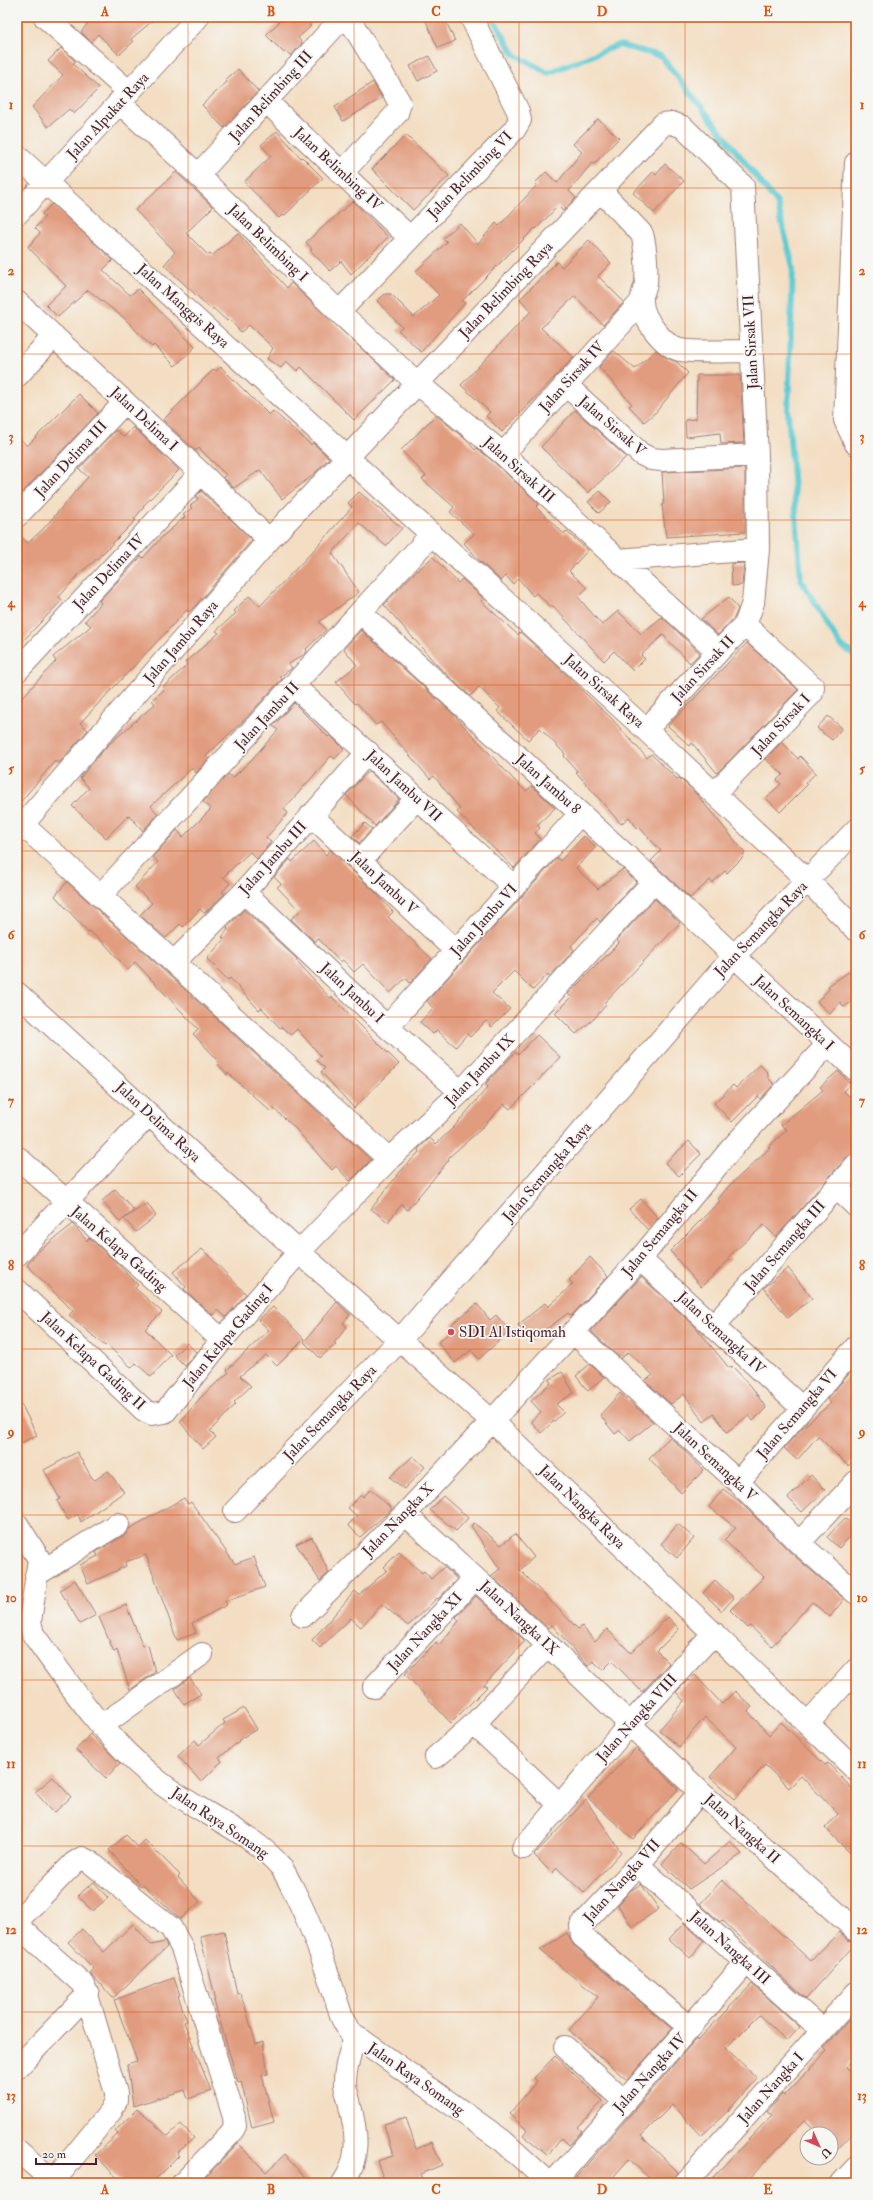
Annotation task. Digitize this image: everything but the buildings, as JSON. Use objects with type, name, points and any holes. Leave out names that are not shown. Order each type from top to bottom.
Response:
[{"type":"street","name":"Jalan Belimbing I","points":[[46,17],[198,175],[339,312],[417,383]]},
{"type":"street","name":"Jalan Belimbing III","points":[[198,175],[343,17]]},
{"type":"street","points":[[343,172],[397,113],[400,103],[348,17]]},
{"type":"street","name":"Jalan Belimbing VI","points":[[339,312],[514,130],[520,120],[518,111],[471,17]]},
{"type":"street","name":"Jalan Alpukat Raya","points":[[17,214],[194,18]]},
{"type":"street","name":"Jalan Belimbing IV","points":[[266,101],[343,172],[410,238]]},
{"type":"street","name":"Jalan Sirsak VII","points":[[663,124],[672,123],[682,127],[743,186],[750,351],[757,455],[758,549],[753,603]]},
{"type":"street","name":"Jalan Belimbing Raya","points":[[348,456],[663,124]]},
{"type":"street","name":"Jalan Manggis Raya","points":[[17,156],[348,456]]},
{"type":"street","points":[[856,163],[851,415],[856,444]]},
{"type":"street","points":[[601,191],[642,234],[644,241],[646,283],[642,301],[648,322],[665,341],[679,350],[750,351]]},
{"type":"street","name":"Jalan Sirsak IV","points":[[503,454],[642,301]]},
{"type":"street","name":"Jalan Delima I","points":[[17,302],[201,473],[269,540]]},
{"type":"street","points":[[17,376],[54,336]]},
{"type":"street","name":"Jalan Sirsak III","points":[[417,383],[503,454],[718,652]]},
{"type":"street","name":"Jalan Sirsak V","points":[[565,384],[641,454],[651,459],[662,460],[757,455]]},
{"type":"street","name":"Jalan Delima III","points":[[17,516],[125,402]]},
{"type":"street","name":"Jalan Sirsak Raya","points":[[348,456],[715,794],[808,881],[856,930]]},
{"type":"street","name":"Jalan Jambu Raya","points":[[20,828],[269,540],[348,456]]},
{"type":"street","name":"Jalan Delima IV","points":[[17,671],[201,473]]},
{"type":"street","name":"Jalan Jambu II","points":[[100,896],[432,534]]},
{"type":"street","points":[[618,560],[758,549]]},
{"type":"street","name":"Jalan Sirsak II","points":[[646,730],[745,625],[753,603]]},
{"type":"street","name":"Jalan Jambu 8","points":[[361,613],[654,881],[733,957]]},
{"type":"street","name":"Jalan Sirsak I","points":[[715,794],[812,694],[813,687],[745,625]]},
{"type":"street","name":"Jalan Jambu VII","points":[[294,686],[514,887]]},
{"type":"street","name":"Jalan Jambu III","points":[[174,962],[244,892],[368,752]]},
{"type":"street","points":[[360,861],[416,799]]},
{"type":"street","name":"Jalan Jambu VI","points":[[387,1027],[580,814]]},
{"type":"street","name":"Jalan Jambu V","points":[[311,815],[456,951]]},
{"type":"street","points":[[20,828],[100,896],[174,962],[389,1159]]},
{"type":"street","name":"Jalan Semangka Raya","points":[[235,1511],[400,1340],[733,957],[856,830]]},
{"type":"street","name":"Jalan Jambu IX","points":[[300,1252],[389,1159],[461,1092],[654,881]]},
{"type":"street","name":"Jalan Jambu I","points":[[244,892],[387,1027],[461,1092]]},
{"type":"street","name":"Jalan Semangka I","points":[[733,957],[856,1070]]},
{"type":"street","name":"Jalan Delima Raya","points":[[17,993],[300,1252]]},
{"type":"street","name":"Jalan Semangka II","points":[[492,1421],[640,1259],[732,1149],[828,1044]]},
{"type":"street","points":[[17,1255],[149,1114]]},
{"type":"street","name":"Jalan Kelapa Gading","points":[[17,1157],[222,1340]]},
{"type":"street","name":"Jalan Semangka III","points":[[714,1326],[856,1165]]},
{"type":"street","points":[[836,1188],[856,1206]]},
{"type":"street","name":"Jalan Nangka Raya","points":[[300,1252],[492,1421],[856,1770]]},
{"type":"street","name":"Jalan Kelapa Gading I","points":[[152,1414],[165,1412],[222,1340],[300,1252]]},
{"type":"street","name":"Jalan Semangka IV","points":[[640,1259],[802,1408]]},
{"type":"street","name":"Jalan Kelapa Gading II","points":[[17,1290],[144,1410],[152,1414]]},
{"type":"street","name":"Jalan Semangka V","points":[[573,1332],[738,1482],[799,1543],[856,1593]]},
{"type":"street","name":"Jalan Semangka VI","points":[[738,1482],[856,1347]]},
{"type":"street","name":"Jalan Nangka X","points":[[303,1616],[405,1514],[492,1421]]},
{"type":"street","points":[[799,1543],[856,1482]]},
{"type":"street","name":"Jalan Nangka IX","points":[[405,1514],[548,1645],[629,1725]]},
{"type":"street","name":"Jalan Raya Somang","points":[[17,1524],[39,1559],[30,1622],[33,1634],[101,1726],[116,1743],[157,1781],[196,1808],[245,1837],[271,1857],[282,1868],[312,1928],[342,2018],[349,2031],[503,2141],[549,2183]]},
{"type":"street","points":[[36,1575],[118,1524]]},
{"type":"street","name":"Jalan Nangka XI","points":[[374,1687],[476,1578]]},
{"type":"street","name":"Jalan Nangka VIII","points":[[523,1848],[629,1725],[714,1633]]},
{"type":"street","points":[[436,1757],[474,1724],[548,1645]]},
{"type":"street","points":[[101,1726],[202,1654]]},
{"type":"street","points":[[808,1723],[856,1670]]},
{"type":"street","points":[[474,1724],[560,1805]]},
{"type":"street","name":"Jalan Nangka II","points":[[629,1725],[700,1792],[856,1930]]},
{"type":"street","name":"Jalan Nangka VII","points":[[690,2028],[582,1936],[580,1931],[581,1926],[638,1865],[700,1792]]},
{"type":"street","points":[[17,1921],[74,1863],[82,1858],[90,1862],[171,1928],[177,1936],[189,1970],[235,2126],[231,2134],[183,2183]]},
{"type":"street","name":"Jalan Nangka III","points":[[638,1865],[822,2030]]},
{"type":"street","points":[[17,1924],[84,1985],[88,1994],[116,2093],[116,2101],[111,2111],[54,2182],[17,2150]]},
{"type":"street","name":"Jalan Nangka IV","points":[[553,2183],[746,1963]]},
{"type":"street","name":"Jalan Nangka I","points":[[685,2183],[856,1993]]},
{"type":"street","points":[[17,2068],[88,1994]]},
{"type":"street","points":[[342,2183],[350,2172],[355,2156],[356,2132],[345,2084],[348,2059],[355,2036]]},
{"type":"street","points":[[565,2047],[624,2101]]},
{"type":"street","points":[[842,2183],[856,2168]]},
{"type":"waterway","points":[[492,17],[514,54],[548,73],[619,45],[661,56],[777,203],[793,267],[788,413],[801,580],[840,645],[856,656]]},
{"type":"place","name":"SDI Al Istiqomah","points":[[451,1332]]}]
